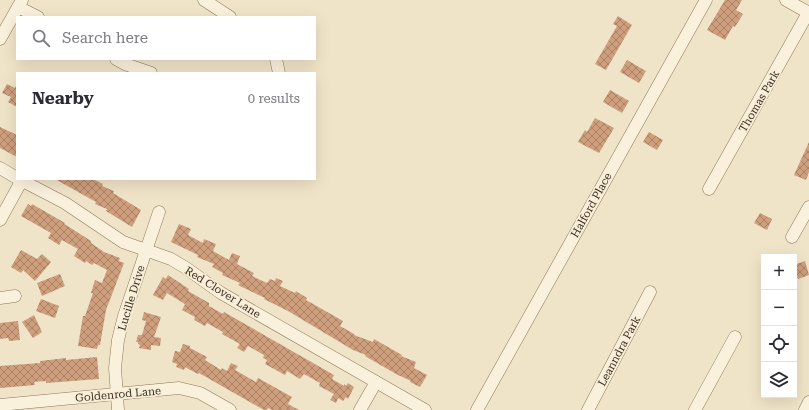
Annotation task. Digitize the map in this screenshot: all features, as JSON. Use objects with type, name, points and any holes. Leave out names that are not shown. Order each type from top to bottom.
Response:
[{"type":"street","points":[[204,0],[228,16]]},
{"type":"street","name":"Halford Place","points":[[477,410],[706,0]]},
{"type":"street","points":[[786,0],[809,13]]},
{"type":"street","points":[[1,32],[20,3],[37,16]]},
{"type":"street","name":"Thomas Park","points":[[709,188],[809,13]]},
{"type":"street","points":[[118,60],[148,72]]},
{"type":"street","points":[[276,60],[279,72]]},
{"type":"street","name":"Red Clover Lane","points":[[0,168],[16,177]]},
{"type":"street","points":[[0,220],[19,180]]},
{"type":"street","name":"Red Clover Lane","points":[[21,180],[65,203],[123,242],[171,259],[221,292],[426,410]]},
{"type":"street","points":[[792,237],[809,207]]},
{"type":"street","name":"Lucille Drive","points":[[118,410],[115,368],[118,340],[124,316],[159,212]]},
{"type":"street","name":"Leanndra Park","points":[[588,410],[650,292]]},
{"type":"street","points":[[0,298],[16,296]]},
{"type":"street","points":[[695,410],[735,337]]},
{"type":"street","points":[[360,410],[376,382]]},
{"type":"street","name":"Goldenrod Lane","points":[[0,405],[179,388],[200,393],[230,410]]},
{"type":"street","points":[[805,410],[809,402]]},
{"type":"building","points":[[725,0],[742,0],[736,10],[743,14],[735,27],[733,26],[725,40],[707,30]]},
{"type":"building","points":[[618,16],[632,25],[606,70],[595,64],[617,26],[613,24]]},
{"type":"building","points":[[627,60],[646,71],[639,83],[620,72]]},
{"type":"building","points":[[7,84],[15,88],[16,86],[16,106],[8,102],[11,97],[2,93]]},
{"type":"building","points":[[610,90],[629,101],[622,113],[603,102]]},
{"type":"building","points":[[595,118],[614,128],[599,153],[578,142],[585,130],[587,132]]},
{"type":"building","points":[[0,127],[16,135],[16,156],[0,148]]},
{"type":"building","points":[[649,132],[663,140],[657,150],[643,142]]},
{"type":"building","points":[[809,142],[809,172],[806,180],[794,175]]},
{"type":"building","points":[[57,180],[95,180],[103,184],[102,186],[114,191],[113,193],[141,210],[132,227],[106,211],[107,209],[95,204],[96,202]]},
{"type":"building","points":[[28,204],[31,206],[32,204],[65,223],[64,224],[91,241],[91,243],[104,252],[120,258],[119,261],[124,263],[106,310],[100,345],[98,345],[97,349],[78,346],[83,316],[85,316],[93,293],[91,293],[95,280],[102,283],[107,270],[94,263],[92,265],[86,261],[85,263],[74,256],[78,249],[62,240],[59,245],[48,238],[51,233],[21,216]]},
{"type":"building","points":[[760,213],[772,219],[767,230],[754,223]]},
{"type":"building","points":[[179,224],[191,229],[188,235],[203,243],[204,239],[216,244],[213,251],[229,260],[232,253],[240,256],[237,264],[254,273],[252,276],[267,283],[270,279],[275,281],[276,278],[283,281],[280,286],[295,293],[296,291],[307,298],[306,300],[343,321],[340,326],[354,335],[373,342],[374,339],[402,355],[401,356],[416,362],[414,368],[427,375],[420,387],[365,356],[366,355],[353,350],[288,311],[264,299],[265,298],[238,285],[240,283],[222,275],[223,273],[212,267],[214,264],[197,257],[198,255],[171,242]]},
{"type":"building","points":[[21,250],[37,259],[42,254],[51,262],[35,281],[23,270],[21,273],[11,267]]},
{"type":"building","points":[[805,261],[809,275],[798,279],[797,264]]},
{"type":"building","points":[[60,274],[65,286],[42,296],[37,283]]},
{"type":"building","points":[[168,275],[189,289],[188,291],[209,303],[209,306],[223,314],[224,312],[334,375],[332,379],[344,386],[344,384],[346,386],[348,383],[354,387],[348,399],[346,397],[343,401],[338,398],[336,403],[330,400],[334,394],[319,386],[320,383],[304,374],[300,379],[287,371],[285,375],[265,364],[267,360],[263,358],[264,355],[248,346],[244,352],[237,348],[240,344],[222,334],[223,332],[207,323],[205,326],[194,320],[195,317],[182,310],[185,304],[167,293],[163,300],[153,295],[163,277],[166,279]]},
{"type":"building","points":[[41,299],[59,306],[55,318],[36,311]]},
{"type":"building","points":[[144,312],[161,317],[154,337],[161,338],[160,346],[151,345],[151,350],[139,348],[140,345],[136,342],[138,335],[142,335],[146,321],[142,320]]},
{"type":"building","points":[[34,315],[42,332],[33,338],[22,322]]},
{"type":"building","points":[[18,321],[20,340],[9,341],[8,338],[0,339],[0,323]]},
{"type":"building","points":[[183,344],[190,346],[190,348],[207,357],[205,360],[221,370],[222,368],[227,371],[231,363],[238,366],[235,370],[256,382],[258,378],[292,397],[288,404],[299,410],[272,410],[268,408],[267,410],[264,410],[199,373],[198,374],[185,367],[184,370],[176,367],[177,364],[172,362],[175,351],[180,352]]},
{"type":"building","points":[[97,357],[99,379],[46,383],[46,381],[34,382],[35,385],[0,388],[0,366],[40,363],[40,361],[66,358],[66,360]]}]
